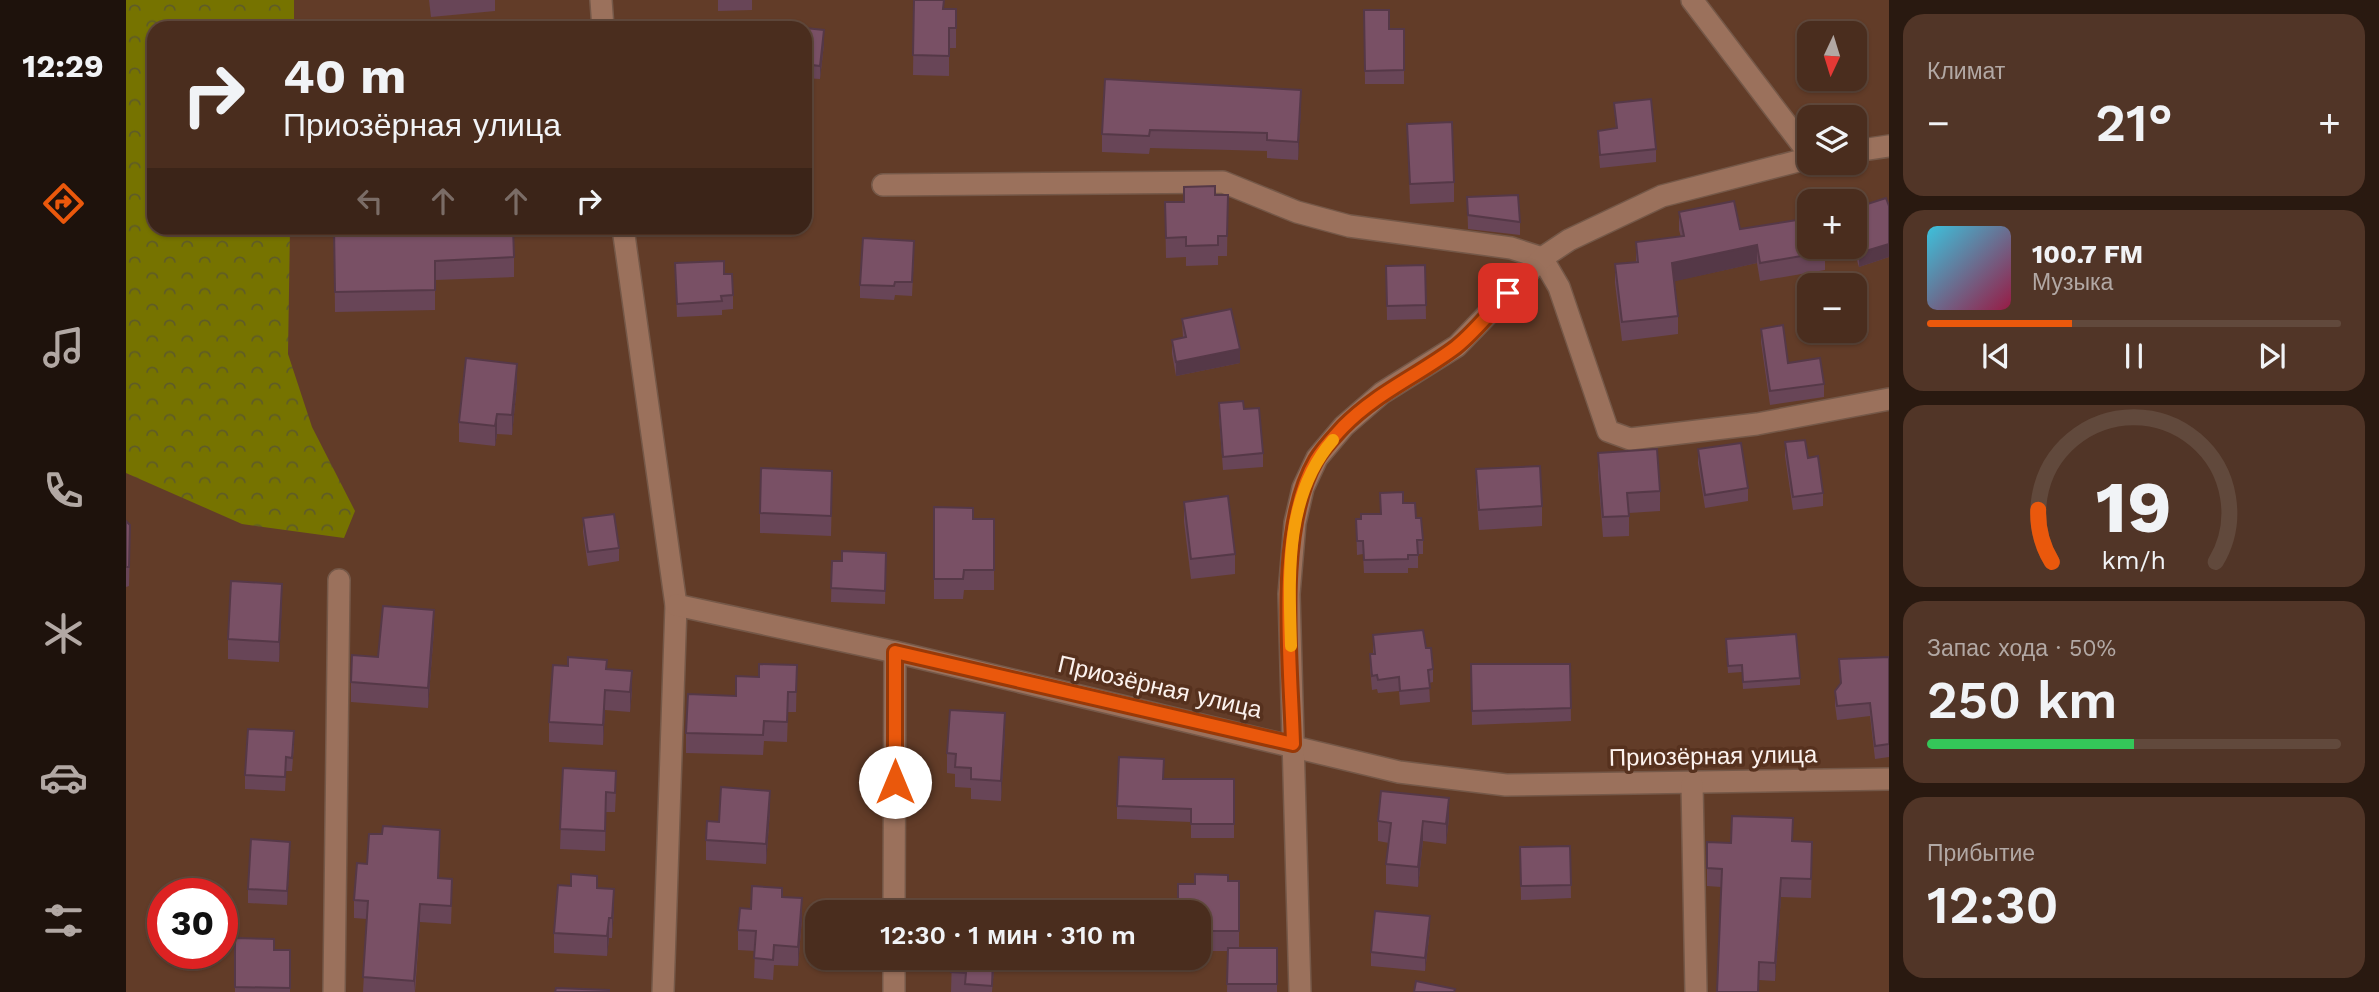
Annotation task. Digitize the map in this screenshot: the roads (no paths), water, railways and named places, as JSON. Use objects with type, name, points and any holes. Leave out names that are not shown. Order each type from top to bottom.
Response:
[{"type":"street","points":[[601,0],[602,21]]},
{"type":"street","points":[[1692,0],[1797,140]]},
{"type":"street","points":[[1867,150],[1889,146]]},
{"type":"street","points":[[1300,992],[1289,594],[1295,523],[1303,488],[1317,458],[1344,426],[1382,394],[1457,346],[1542,258],[1569,240],[1662,196],[1797,160]]},
{"type":"street","points":[[883,185],[1223,182],[1297,212],[1349,226],[1511,248],[1542,258],[1559,287],[1608,431],[1630,439],[1757,424],[1889,399]]},
{"type":"street","points":[[624,235],[676,605],[663,992]]},
{"type":"street","points":[[334,992],[339,580]]},
{"type":"street","name":"Приозёрная улица","points":[[676,605],[895,652],[1293,744],[1399,772],[1506,785],[1889,779]]},
{"type":"street","points":[[894,900],[895,652]]},
{"type":"street","points":[[1692,784],[1696,992]]},
{"type":"street","points":[[894,970],[894,992]]}]
